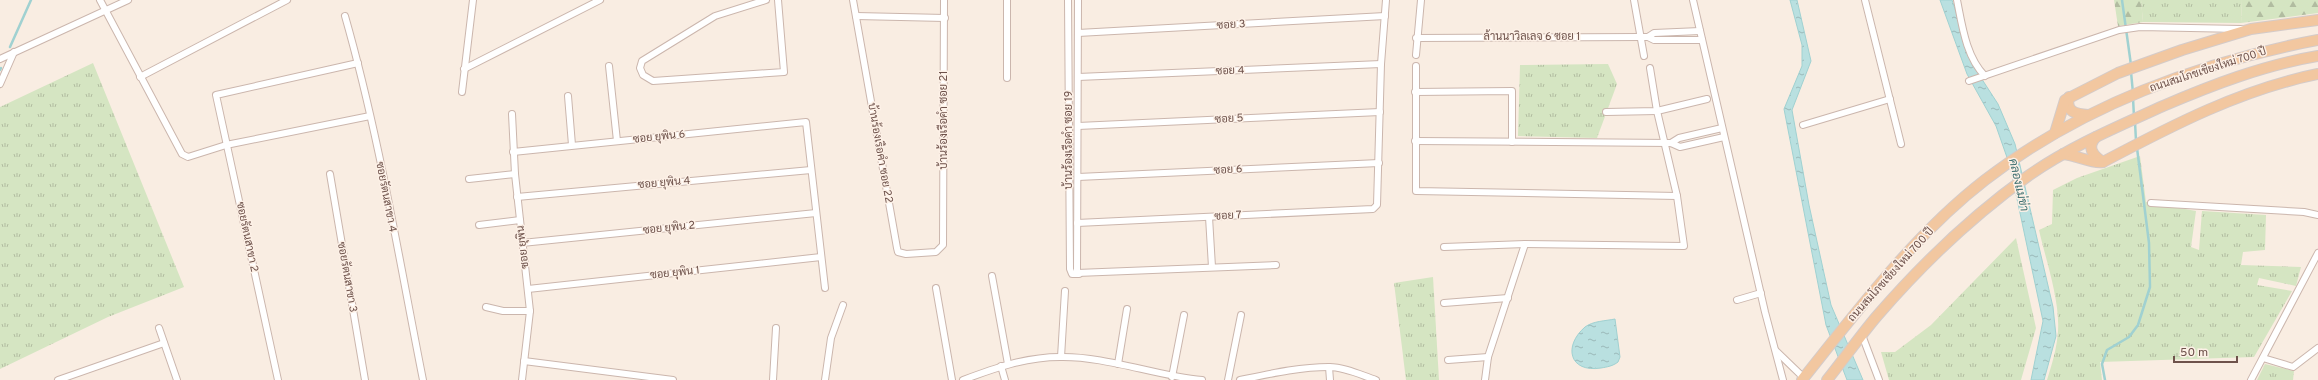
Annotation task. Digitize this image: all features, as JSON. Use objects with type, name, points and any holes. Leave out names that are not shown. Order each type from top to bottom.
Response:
[{"type":"main road","points":[[2054,133],[2061,117],[2063,104],[2069,97],[2118,73],[2135,66],[2251,29],[2318,20]]},
{"type":"main road","name":"ถนนสมโภชเชียงใหม่ 700 ปี","points":[[1803,379],[1923,237],[1985,180],[2024,152],[2054,133],[2088,115],[2141,92],[2192,73],[2254,54],[2318,40]]},
{"type":"main road","name":"ถนนสมโภชเชียงใหม่ 700 ปี","points":[[1830,376],[1862,335],[1924,266],[1993,202],[2029,175],[2063,154],[2097,136],[2217,84],[2260,70],[2318,56]]},
{"type":"main road","points":[[2063,154],[2078,156],[2095,163],[2103,162],[2234,99],[2282,82],[2318,74]]},
{"type":"main road","points":[[2069,97],[2068,104],[2070,110],[2075,113],[2088,115]]},
{"type":"main road","points":[[2097,136],[2092,141],[2091,150],[2093,155],[2103,162]]},
{"type":"street","points":[[100,0],[182,154],[188,157],[226,144],[370,116]]},
{"type":"street","points":[[0,59],[128,0]]},
{"type":"street","points":[[140,77],[287,0]]},
{"type":"street","points":[[462,92],[473,0]]},
{"type":"street","points":[[464,69],[600,0]]},
{"type":"street","points":[[766,0],[715,16],[699,24],[642,61],[641,72],[645,78],[653,81],[784,72],[778,0]]},
{"type":"street","name":"บ้านร้องเรือคำ ซอย 22","points":[[854,0],[897,248],[902,254],[936,252],[943,245],[944,239]]},
{"type":"street","name":"บ้านร้องเรือคำ ซอย 21","points":[[944,0],[944,239]]},
{"type":"street","points":[[1006,0],[1007,78]]},
{"type":"street","name":"บ้านร้องเรือคำ ซอย 19","points":[[1068,0],[1070,269],[1072,274],[1078,274]]},
{"type":"street","points":[[1078,0],[1078,274],[1276,265]]},
{"type":"street","points":[[1379,163],[1381,64],[1386,0]]},
{"type":"street","points":[[1416,55],[1416,38],[1421,0]]},
{"type":"street","points":[[1634,0],[1645,37],[1644,56]]},
{"type":"street","points":[[1694,0],[1724,137],[1783,380]]},
{"type":"street","points":[[1866,0],[1901,144]]},
{"type":"street","points":[[1957,0],[1967,43],[1977,66],[1985,76]]},
{"type":"street","name":"ซอยรัตนสาขา 4","points":[[345,16],[358,63],[370,116],[423,380]]},
{"type":"street","points":[[856,16],[944,18]]},
{"type":"street","name":"ซอย 3","points":[[1078,33],[1385,16]]},
{"type":"street","points":[[1969,81],[2119,30],[2140,27],[2251,29]]},
{"type":"street","points":[[1645,37],[1654,33],[1700,31]]},
{"type":"street","points":[[1645,37],[1654,40],[1702,40]]},
{"type":"street","name":"ล้านนาวิลเลจ 6 ซอย 1","points":[[1416,38],[1645,37]]},
{"type":"street","points":[[0,84],[14,52]]},
{"type":"street","name":"ซอยรัตนสาขา 2","points":[[278,380],[216,95],[358,63]]},
{"type":"street","name":"ซอย 4","points":[[1078,77],[1381,64]]},
{"type":"street","points":[[609,66],[617,141]]},
{"type":"street","points":[[1416,66],[1416,191],[1677,196]]},
{"type":"street","points":[[1444,247],[1526,244],[1681,247],[1684,244],[1669,144],[1657,111],[1650,68]]},
{"type":"street","points":[[1415,92],[1512,91],[1512,142]]},
{"type":"street","points":[[568,96],[572,145]]},
{"type":"street","points":[[1606,112],[1657,111],[1707,99]]},
{"type":"street","points":[[1803,125],[1890,100]]},
{"type":"street","name":"ซอย 5","points":[[1078,126],[1380,112]]},
{"type":"street","name":"ซอย ยุพิน","points":[[512,114],[513,152],[517,197],[530,311],[522,380]]},
{"type":"street","name":"ซอย ยุพิน 6","points":[[513,152],[806,122],[811,170]]},
{"type":"street","points":[[1669,144],[1679,138],[1722,128]]},
{"type":"street","points":[[1415,141],[1669,144],[1680,147],[1724,137]]},
{"type":"street","name":"ซอย 6","points":[[1078,177],[1379,163]]},
{"type":"street","name":"ซอย 7","points":[[1077,223],[1368,210],[1377,205],[1379,163]]},
{"type":"street","points":[[811,170],[825,288]]},
{"type":"street","name":"ซอย ยุพิน 4","points":[[517,197],[811,170]]},
{"type":"street","name":"ซอยรัตนสาขา 3","points":[[330,174],[365,380]]},
{"type":"street","points":[[469,179],[515,174]]},
{"type":"street","points":[[2151,203],[2292,211],[2318,215]]},
{"type":"street","name":"ซอย ยุพิน 2","points":[[522,243],[816,213]]},
{"type":"street","points":[[1209,217],[1212,267]]},
{"type":"street","points":[[479,225],[520,220]]},
{"type":"street","points":[[1485,380],[1488,357],[1526,244]]},
{"type":"street","points":[[2251,380],[2318,253]]},
{"type":"street","name":"ซอย ยุพิน 1","points":[[528,289],[821,257]]},
{"type":"street","points":[[992,276],[1008,364]]},
{"type":"street","points":[[936,288],[952,380]]},
{"type":"street","points":[[1061,357],[1064,291]]},
{"type":"street","points":[[1737,300],[1761,293]]},
{"type":"street","points":[[1444,303],[1508,298]]},
{"type":"street","points":[[825,380],[831,338],[843,305]]},
{"type":"street","points":[[486,307],[503,311],[530,311]]},
{"type":"street","points":[[1118,364],[1127,309]]},
{"type":"street","points":[[1172,377],[1184,314]]},
{"type":"street","points":[[1228,380],[1241,315]]},
{"type":"street","points":[[159,328],[177,380]]},
{"type":"street","points":[[773,380],[776,328]]},
{"type":"street","points":[[1862,335],[1879,380]]},
{"type":"street","points":[[58,380],[164,343]]},
{"type":"street","points":[[2263,358],[2293,367],[2318,348]]},
{"type":"street","points":[[1775,350],[1803,379]]},
{"type":"street","points":[[963,380],[1008,364],[1061,357],[1118,364],[1172,377],[1202,380]]},
{"type":"street","points":[[1448,360],[1488,357]]},
{"type":"street","points":[[524,361],[673,380]]},
{"type":"street","points":[[1001,366],[1005,380]]},
{"type":"street","points":[[1329,367],[1330,380]]},
{"type":"street","points":[[1240,380],[1276,373],[1329,367],[1345,369],[1376,380]]},
{"type":"street","points":[[1276,373],[1277,380]]},
{"type":"green space","points":[[2114,0],[2141,0],[2143,22],[2118,26]]},
{"type":"green space","points":[[2141,0],[2242,0],[2241,23],[2143,22]]},
{"type":"green space","points":[[2242,0],[2318,0],[2318,13],[2241,23]]},
{"type":"green space","points":[[93,63],[184,287],[108,317],[0,369],[0,107]]},
{"type":"green space","points":[[1608,64],[1617,84],[1597,138],[1518,136],[1520,65]]},
{"type":"green space","points":[[2140,156],[2146,202],[2196,211],[2191,247],[2199,250],[2202,211],[2266,215],[2265,250],[2243,252],[2241,265],[2301,267],[2296,286],[2259,278],[2257,285],[2292,291],[2254,357],[2100,362],[2102,380],[2047,380],[2057,344],[2058,319],[2055,294],[2039,230],[2052,224],[2053,190],[2077,178]]},
{"type":"green space","points":[[2016,238],[2036,328],[2021,380],[1889,380],[1881,352],[1895,352],[1931,325]]},
{"type":"green space","points":[[1433,277],[1439,380],[1406,380],[1394,283]]},
{"type":"green space","points":[[2265,364],[2294,371],[2293,380],[2257,380]]},
{"type":"water","points":[[1790,0],[1797,0],[1811,61],[1792,110],[1809,205],[1831,305],[1863,380],[1847,380],[1826,325],[1784,109],[1802,66],[1802,45]]},
{"type":"water","name":"คลองแม่ข่า","points":[[1940,0],[1952,0],[1974,67],[1998,104],[2015,144],[2053,307],[2056,336],[2044,380],[2031,380],[2043,321],[2010,166],[1996,126],[1967,74]]},
{"type":"water","points":[[1615,319],[1620,357],[1618,362],[1608,367],[1590,368],[1582,366],[1576,362],[1572,350],[1578,334],[1585,327],[1592,324]]},
{"type":"waterway","points":[[10,47],[31,0]]},
{"type":"waterway","points":[[2122,0],[2131,65]]},
{"type":"waterway","points":[[2131,72],[2133,93]]},
{"type":"waterway","points":[[2133,98],[2134,117]]},
{"type":"waterway","points":[[2135,122],[2136,141]]},
{"type":"waterway","points":[[2105,380],[2102,364],[2107,350],[2129,337],[2138,325],[2150,287],[2149,243],[2137,148]]}]
